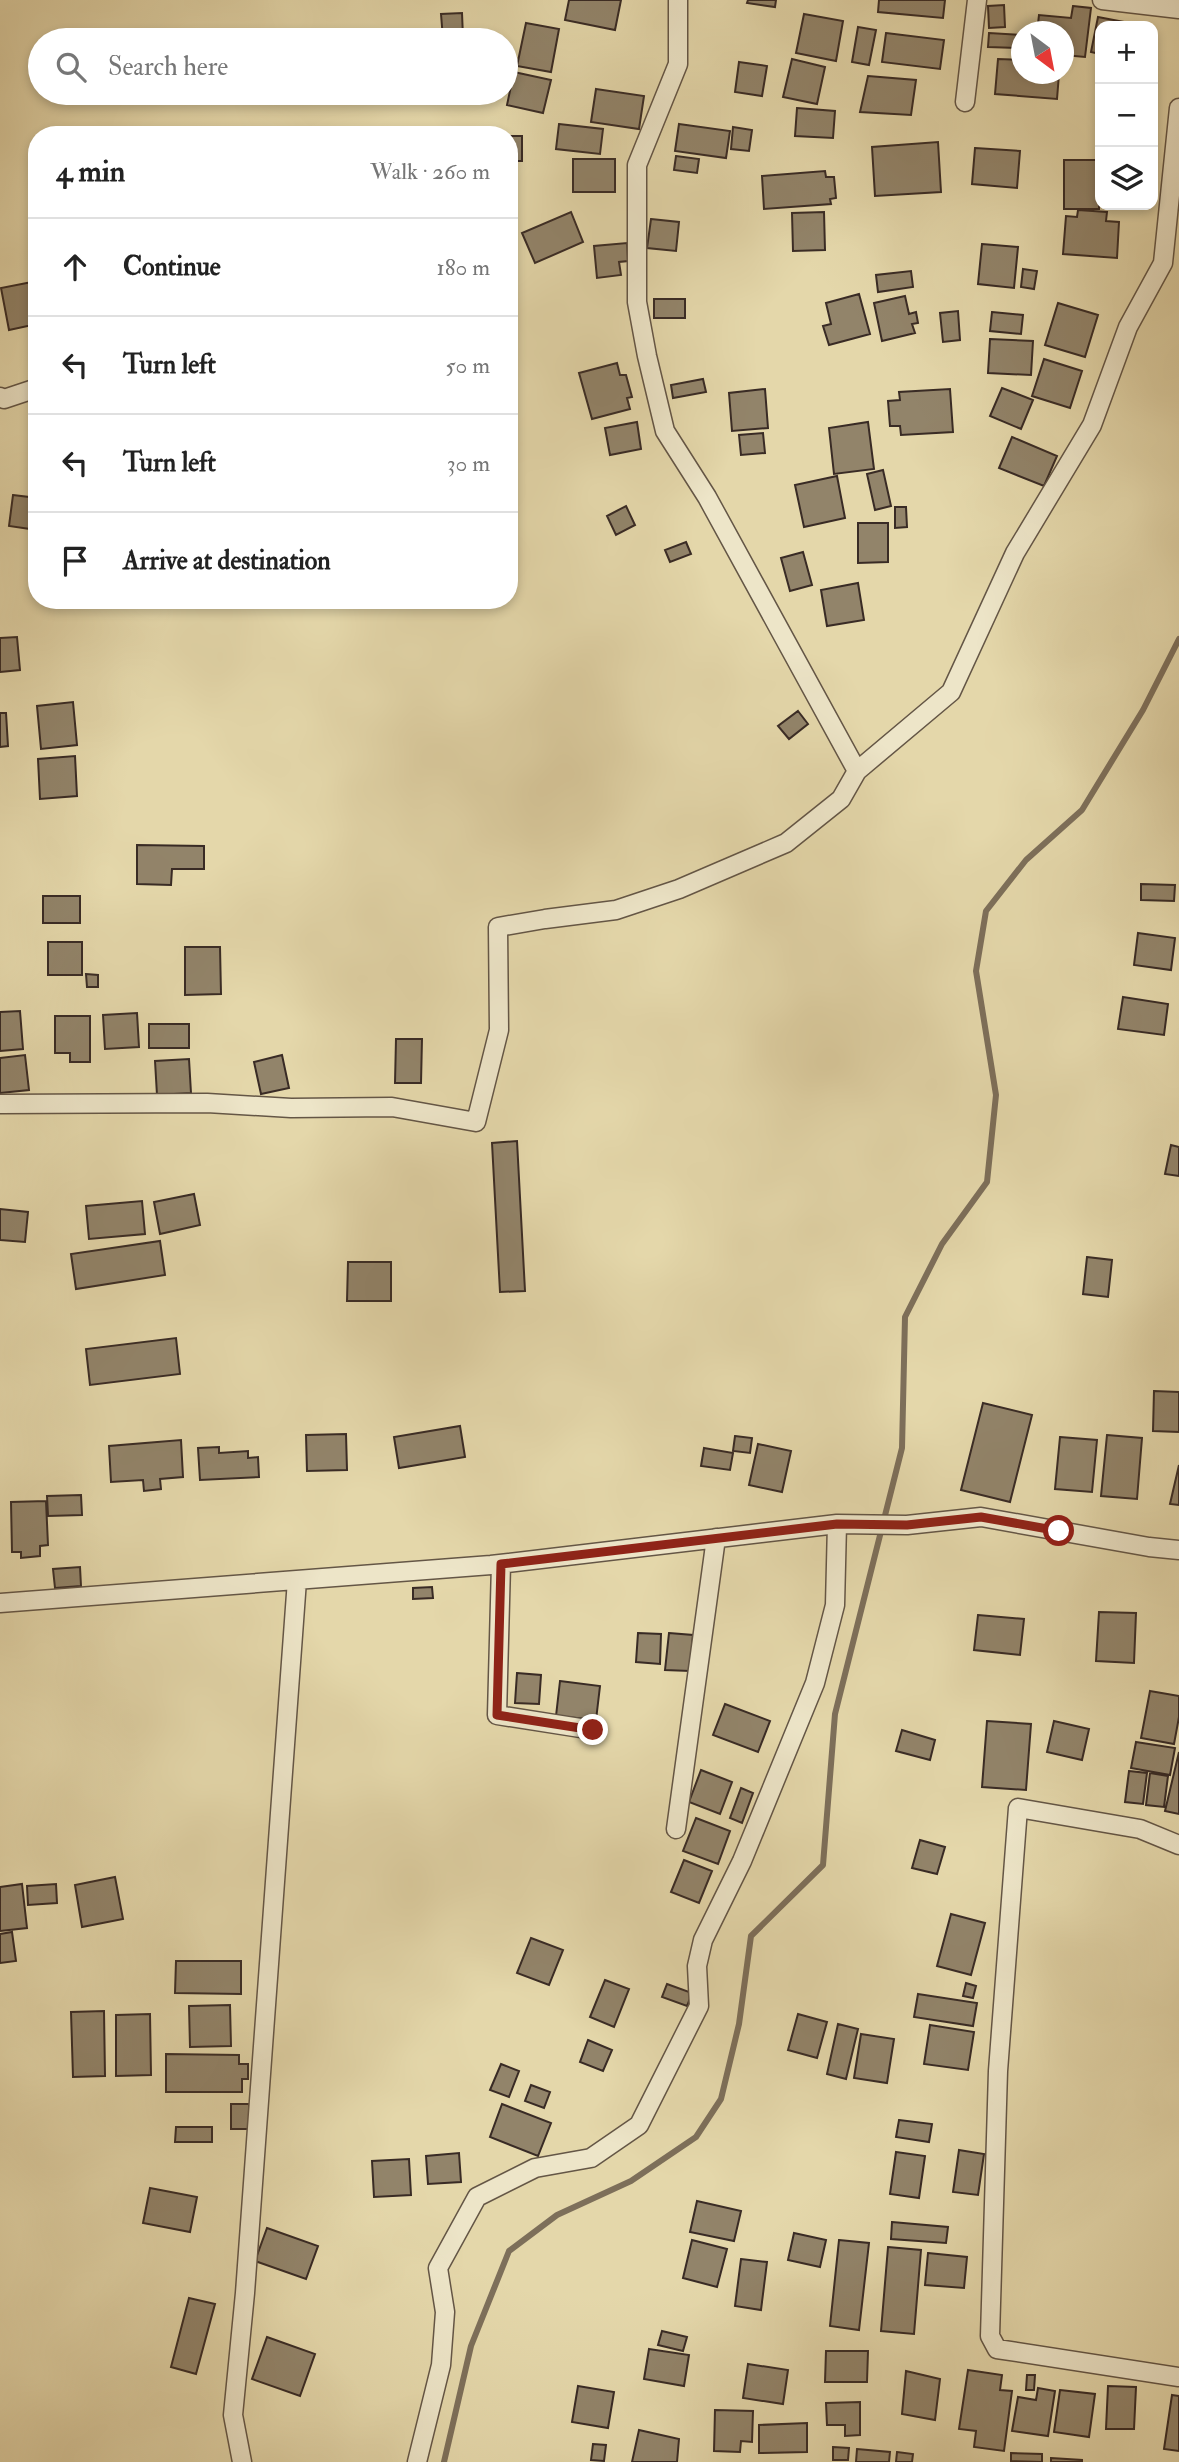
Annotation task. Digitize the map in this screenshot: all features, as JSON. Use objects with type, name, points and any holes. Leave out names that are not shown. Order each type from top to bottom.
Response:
[{"type":"street","points":[[678,0],[678,64],[637,165],[637,302],[647,356],[665,431],[714,509],[857,771]]},
{"type":"street","points":[[965,102],[976,0]]},
{"type":"street","points":[[1102,0],[1179,9]]},
{"type":"street","points":[[0,1104],[207,1103],[291,1108],[391,1107],[475,1122],[499,1030],[498,927],[616,911],[679,890],[786,843],[841,800],[857,771],[951,691],[1015,553],[1091,425],[1128,327],[1163,263],[1179,108]]},
{"type":"street","points":[[0,397],[4,399],[28,391]]},
{"type":"street","points":[[0,1603],[501,1564],[837,1524],[907,1525],[981,1517],[1179,1550]]},
{"type":"street","points":[[417,2462],[441,2365],[445,2312],[438,2268],[477,2197],[535,2168],[591,2158],[639,2125],[699,2006],[697,1966],[703,1940],[742,1861],[815,1683],[835,1605],[837,1524]]},
{"type":"street","points":[[677,1829],[716,1538]]},
{"type":"street","points":[[501,1564],[497,1715],[593,1730]]},
{"type":"street","points":[[242,2462],[233,2415],[245,2293],[298,1580]]},
{"type":"street","points":[[1179,1845],[1140,1829],[1018,1808],[999,2071],[990,2336],[997,2349],[1179,2378]]},
{"type":"building","points":[[569,0],[621,0],[615,30],[565,20]]},
{"type":"building","points":[[748,0],[776,0],[775,7],[747,3]]},
{"type":"building","points":[[879,0],[945,0],[943,18],[878,12]]},
{"type":"building","points":[[1004,5],[1005,27],[989,28],[988,6]]},
{"type":"building","points":[[1073,6],[1091,8],[1085,57],[1074,56],[1074,21],[1038,21],[1039,15],[1071,18]]},
{"type":"building","points":[[462,13],[463,28],[442,28],[441,14]]},
{"type":"building","points":[[804,14],[843,21],[836,61],[796,53]]},
{"type":"building","points":[[1098,17],[1119,21],[1097,21]]},
{"type":"building","points":[[526,23],[559,29],[551,72],[518,66]]},
{"type":"building","points":[[858,27],[876,30],[869,65],[852,62]]},
{"type":"building","points":[[1095,32],[1095,53],[1091,52]]},
{"type":"building","points":[[886,33],[944,40],[940,69],[882,62]]},
{"type":"building","points":[[989,33],[1011,34],[1011,48],[988,47]]},
{"type":"building","points":[[792,59],[825,67],[817,104],[783,97]]},
{"type":"building","points":[[998,59],[1011,60],[1011,84],[1058,84],[1057,99],[995,94]]},
{"type":"building","points":[[739,62],[767,66],[762,96],[735,92]]},
{"type":"building","points":[[518,73],[551,80],[543,113],[507,105],[518,105]]},
{"type":"building","points":[[868,76],[916,80],[911,115],[860,112]]},
{"type":"building","points":[[596,89],[644,96],[639,129],[591,122]]},
{"type":"building","points":[[797,108],[835,111],[833,138],[795,136]]},
{"type":"building","points":[[559,124],[603,129],[600,154],[556,149]]},
{"type":"building","points":[[679,124],[730,131],[726,158],[675,151]]},
{"type":"building","points":[[733,127],[752,130],[749,151],[731,149]]},
{"type":"building","points":[[518,136],[522,136],[522,161],[518,161]]},
{"type":"building","points":[[938,142],[941,192],[875,196],[872,147]]},
{"type":"building","points":[[975,148],[1020,151],[1017,188],[972,184]]},
{"type":"building","points":[[676,156],[699,159],[697,173],[674,170]]},
{"type":"building","points":[[573,159],[615,159],[615,192],[573,192]]},
{"type":"building","points":[[1064,160],[1095,160],[1095,209],[1064,209]]},
{"type":"building","points":[[825,171],[826,177],[834,177],[836,198],[830,199],[831,204],[764,209],[762,176]]},
{"type":"building","points":[[1078,210],[1107,212],[1106,221],[1119,222],[1117,258],[1063,254],[1066,216],[1077,217]]},
{"type":"building","points":[[571,212],[583,242],[535,263],[522,233]]},
{"type":"building","points":[[824,212],[825,250],[793,251],[792,213]]},
{"type":"building","points":[[651,219],[679,222],[676,251],[647,248]]},
{"type":"building","points":[[627,243],[628,261],[619,262],[621,275],[597,278],[594,246]]},
{"type":"building","points":[[982,244],[1018,247],[1014,288],[978,284]]},
{"type":"building","points":[[1023,269],[1037,271],[1034,289],[1021,287]]},
{"type":"building","points":[[911,271],[913,287],[878,292],[876,275]]},
{"type":"building","points":[[28,283],[28,326],[9,330],[1,288]]},
{"type":"building","points":[[859,294],[870,334],[829,345],[823,326],[831,324],[826,303]]},
{"type":"building","points":[[905,296],[909,314],[916,312],[918,323],[912,324],[915,333],[882,341],[874,303]]},
{"type":"building","points":[[654,299],[685,299],[685,318],[654,318]]},
{"type":"building","points":[[1058,303],[1098,315],[1085,357],[1045,345]]},
{"type":"building","points":[[958,311],[960,340],[943,342],[940,313]]},
{"type":"building","points":[[992,312],[1023,315],[1021,334],[990,331]]},
{"type":"building","points":[[990,339],[1033,341],[1031,375],[988,373]]},
{"type":"building","points":[[1044,359],[1082,371],[1070,408],[1032,396]]},
{"type":"building","points":[[617,363],[620,375],[626,375],[632,397],[627,398],[630,409],[592,419],[579,373]]},
{"type":"building","points":[[703,379],[706,392],[673,398],[671,385]]},
{"type":"building","points":[[1002,388],[1033,400],[1021,429],[990,416]]},
{"type":"building","points":[[765,389],[768,428],[732,431],[729,393]]},
{"type":"building","points":[[950,389],[953,432],[901,435],[900,426],[890,426],[888,401],[900,400],[899,392]]},
{"type":"building","points":[[637,422],[641,449],[610,455],[605,428]]},
{"type":"building","points":[[868,422],[874,469],[834,474],[829,428]]},
{"type":"building","points":[[763,433],[765,453],[741,455],[739,435]]},
{"type":"building","points":[[1012,437],[1057,456],[1044,486],[999,468]]},
{"type":"building","points":[[883,470],[891,506],[875,510],[867,474]]},
{"type":"building","points":[[837,476],[845,518],[804,527],[795,485]]},
{"type":"building","points":[[13,495],[28,497],[28,529],[9,526]]},
{"type":"building","points":[[626,506],[635,525],[616,535],[607,516]]},
{"type":"building","points":[[895,507],[906,507],[907,527],[895,528]]},
{"type":"building","points":[[858,523],[888,523],[888,562],[858,563]]},
{"type":"building","points":[[686,542],[691,554],[670,562],[665,550]]},
{"type":"building","points":[[803,552],[812,585],[790,591],[781,558]]},
{"type":"building","points":[[858,583],[864,620],[827,626],[821,590]]},
{"type":"building","points":[[17,637],[20,670],[0,672],[0,638]]},
{"type":"building","points":[[73,702],[77,745],[41,749],[37,706]]},
{"type":"building","points":[[798,711],[808,724],[789,739],[778,726]]},
{"type":"building","points":[[0,713],[6,713],[8,746],[0,747]]},
{"type":"building","points":[[75,756],[77,796],[40,799],[38,759]]},
{"type":"building","points":[[137,845],[204,846],[204,869],[172,869],[171,885],[137,884]]},
{"type":"building","points":[[1141,884],[1175,885],[1174,901],[1141,900]]},
{"type":"building","points":[[43,896],[80,896],[80,923],[43,923]]},
{"type":"building","points":[[1138,933],[1175,938],[1171,970],[1134,965]]},
{"type":"building","points":[[48,942],[82,942],[82,975],[48,975]]},
{"type":"building","points":[[185,947],[220,947],[221,994],[185,995]]},
{"type":"building","points":[[86,974],[98,975],[98,987],[87,987]]},
{"type":"building","points":[[1123,997],[1168,1004],[1164,1035],[1118,1029]]},
{"type":"building","points":[[20,1011],[23,1049],[0,1051],[0,1012]]},
{"type":"building","points":[[137,1013],[139,1047],[105,1049],[103,1015]]},
{"type":"building","points":[[55,1016],[90,1016],[90,1062],[70,1062],[70,1053],[55,1053]]},
{"type":"building","points":[[149,1024],[189,1024],[189,1048],[149,1048]]},
{"type":"building","points":[[396,1039],[422,1039],[421,1083],[395,1083]]},
{"type":"building","points":[[25,1055],[29,1090],[0,1093],[0,1058]]},
{"type":"building","points":[[282,1055],[289,1088],[261,1094],[254,1062]]},
{"type":"building","points":[[189,1059],[191,1093],[157,1095],[155,1061]]},
{"type":"building","points":[[517,1141],[525,1291],[500,1292],[492,1143]]},
{"type":"building","points":[[1171,1145],[1179,1147],[1179,1176],[1165,1174]]},
{"type":"building","points":[[194,1194],[200,1225],[160,1234],[154,1202]]},
{"type":"building","points":[[142,1201],[145,1234],[89,1239],[86,1206]]},
{"type":"building","points":[[0,1209],[28,1212],[25,1242],[0,1240]]},
{"type":"building","points":[[160,1241],[165,1275],[76,1289],[71,1254]]},
{"type":"building","points":[[1087,1257],[1112,1260],[1108,1297],[1083,1294]]},
{"type":"building","points":[[348,1262],[391,1262],[391,1301],[347,1301]]},
{"type":"building","points":[[176,1338],[180,1374],[90,1385],[86,1349]]},
{"type":"building","points":[[1154,1391],[1179,1392],[1179,1432],[1153,1431]]},
{"type":"building","points":[[983,1403],[1032,1415],[1010,1502],[961,1490]]},
{"type":"building","points":[[460,1426],[465,1457],[399,1468],[394,1437]]},
{"type":"building","points":[[346,1434],[347,1470],[307,1471],[306,1435]]},
{"type":"building","points":[[1107,1435],[1142,1438],[1137,1499],[1101,1496]]},
{"type":"building","points":[[735,1436],[752,1438],[750,1453],[733,1451]]},
{"type":"building","points":[[1060,1437],[1097,1440],[1092,1492],[1055,1489]]},
{"type":"building","points":[[181,1440],[183,1477],[160,1479],[161,1489],[144,1491],[143,1480],[111,1482],[109,1446]]},
{"type":"building","points":[[758,1444],[791,1451],[782,1492],[749,1485]]},
{"type":"building","points":[[219,1447],[219,1453],[248,1451],[248,1458],[258,1457],[259,1477],[200,1480],[198,1448]]},
{"type":"building","points":[[704,1448],[733,1453],[730,1470],[701,1466]]},
{"type":"building","points":[[1179,1465],[1179,1505],[1170,1504]]},
{"type":"building","points":[[81,1495],[82,1515],[48,1516],[47,1496]]},
{"type":"building","points":[[46,1501],[48,1545],[40,1546],[40,1556],[21,1558],[21,1552],[12,1552],[11,1502]]},
{"type":"building","points":[[80,1567],[81,1586],[55,1588],[53,1569]]},
{"type":"building","points":[[432,1587],[433,1598],[413,1599],[413,1588]]},
{"type":"building","points":[[1099,1612],[1136,1613],[1134,1663],[1096,1661]]},
{"type":"building","points":[[978,1615],[1024,1619],[1020,1655],[974,1650]]},
{"type":"building","points":[[638,1633],[661,1634],[660,1664],[636,1662]]},
{"type":"building","points":[[669,1633],[693,1635],[690,1671],[665,1670]]},
{"type":"building","points":[[517,1673],[541,1675],[539,1704],[515,1703]]},
{"type":"building","points":[[560,1681],[600,1686],[596,1720],[556,1716]]},
{"type":"building","points":[[1150,1691],[1179,1696],[1179,1717],[1174,1744],[1141,1738]]},
{"type":"building","points":[[725,1704],[770,1721],[758,1752],[713,1735]]},
{"type":"building","points":[[987,1721],[1031,1724],[1026,1790],[982,1787]]},
{"type":"building","points":[[1054,1721],[1089,1729],[1082,1760],[1047,1752]]},
{"type":"building","points":[[902,1730],[935,1740],[930,1760],[896,1751]]},
{"type":"building","points":[[1136,1742],[1175,1748],[1170,1775],[1131,1768]]},
{"type":"building","points":[[1179,1752],[1179,1814],[1165,1811]]},
{"type":"building","points":[[701,1770],[732,1782],[720,1814],[689,1802]]},
{"type":"building","points":[[1129,1771],[1147,1773],[1143,1804],[1125,1802]]},
{"type":"building","points":[[1150,1773],[1168,1776],[1164,1807],[1146,1805]]},
{"type":"building","points":[[741,1788],[753,1793],[742,1823],[730,1818]]},
{"type":"building","points":[[696,1818],[730,1831],[718,1864],[683,1851]]},
{"type":"building","points":[[920,1840],[945,1847],[937,1874],[912,1868]]},
{"type":"building","points":[[684,1860],[712,1871],[699,1903],[671,1892]]},
{"type":"building","points":[[115,1877],[123,1919],[82,1927],[75,1885]]},
{"type":"building","points":[[22,1884],[27,1928],[0,1931],[0,1887]]},
{"type":"building","points":[[56,1884],[57,1903],[28,1905],[27,1886]]},
{"type":"building","points":[[951,1914],[985,1923],[971,1975],[937,1966]]},
{"type":"building","points":[[12,1932],[16,1961],[0,1963],[0,1934]]},
{"type":"building","points":[[531,1938],[563,1950],[549,1985],[517,1973]]},
{"type":"building","points":[[176,1961],[241,1961],[241,1994],[175,1993]]},
{"type":"building","points":[[605,1980],[629,1989],[614,2027],[590,2017]]},
{"type":"building","points":[[966,1983],[976,1986],[973,1998],[963,1996]]},
{"type":"building","points":[[667,1984],[692,1993],[687,2006],[662,1997]]},
{"type":"building","points":[[918,1994],[977,2003],[973,2026],[914,2017]]},
{"type":"building","points":[[230,2005],[231,2046],[190,2047],[189,2006]]},
{"type":"building","points":[[104,2011],[105,2076],[73,2077],[71,2012]]},
{"type":"building","points":[[150,2014],[151,2075],[116,2076],[116,2015]]},
{"type":"building","points":[[798,2014],[827,2022],[817,2058],[788,2050]]},
{"type":"building","points":[[838,2024],[858,2029],[846,2079],[827,2074]]},
{"type":"building","points":[[930,2025],[974,2032],[968,2070],[924,2064]]},
{"type":"building","points":[[861,2034],[894,2039],[887,2083],[854,2078]]},
{"type":"building","points":[[588,2040],[612,2050],[603,2071],[580,2062]]},
{"type":"building","points":[[166,2054],[239,2055],[239,2064],[248,2064],[248,2079],[242,2079],[242,2092],[166,2092]]},
{"type":"building","points":[[501,2064],[519,2071],[509,2097],[490,2090]]},
{"type":"building","points":[[531,2085],[550,2092],[544,2108],[525,2101]]},
{"type":"building","points":[[231,2104],[249,2104],[249,2129],[231,2129]]},
{"type":"building","points":[[502,2104],[551,2123],[538,2156],[490,2137]]},
{"type":"building","points":[[899,2120],[932,2124],[929,2142],[896,2137]]},
{"type":"building","points":[[176,2127],[212,2127],[212,2142],[175,2142]]},
{"type":"building","points":[[959,2150],[984,2154],[978,2195],[953,2192]]},
{"type":"building","points":[[896,2152],[925,2156],[919,2198],[890,2194]]},
{"type":"building","points":[[459,2153],[461,2182],[428,2184],[426,2156]]},
{"type":"building","points":[[409,2159],[411,2195],[374,2197],[372,2161]]},
{"type":"building","points":[[150,2188],[197,2197],[190,2232],[143,2223]]},
{"type":"building","points":[[697,2201],[741,2211],[734,2241],[690,2232]]},
{"type":"building","points":[[892,2222],[948,2227],[946,2243],[891,2239]]},
{"type":"building","points":[[267,2228],[318,2246],[306,2279],[255,2261]]},
{"type":"building","points":[[794,2233],[826,2240],[820,2267],[788,2260]]},
{"type":"building","points":[[692,2240],[727,2249],[717,2287],[683,2278]]},
{"type":"building","points":[[839,2240],[869,2243],[859,2330],[830,2326]]},
{"type":"building","points":[[888,2247],[921,2250],[914,2334],[881,2331]]},
{"type":"building","points":[[928,2253],[967,2257],[964,2288],[925,2285]]},
{"type":"building","points":[[741,2259],[767,2262],[761,2310],[735,2306]]},
{"type":"building","points":[[189,2298],[215,2304],[196,2374],[171,2367]]},
{"type":"building","points":[[662,2331],[687,2337],[683,2351],[658,2345]]},
{"type":"building","points":[[267,2337],[315,2354],[300,2396],[252,2379]]},
{"type":"building","points":[[649,2349],[689,2355],[684,2386],[644,2379]]},
{"type":"building","points":[[826,2351],[868,2351],[867,2382],[825,2382]]},
{"type":"building","points":[[748,2364],[788,2370],[783,2404],[743,2398]]},
{"type":"building","points":[[968,2370],[1002,2375],[1000,2390],[1012,2391],[1004,2451],[974,2447],[976,2431],[959,2429]]},
{"type":"building","points":[[906,2371],[940,2379],[935,2420],[902,2414]]},
{"type":"building","points":[[1027,2375],[1035,2375],[1034,2390],[1026,2390]]},
{"type":"building","points":[[578,2386],[614,2392],[608,2428],[572,2422]]},
{"type":"building","points":[[1108,2386],[1136,2387],[1134,2429],[1106,2429]]},
{"type":"building","points":[[1038,2388],[1055,2391],[1048,2436],[1012,2431],[1018,2397],[1036,2400]]},
{"type":"building","points":[[1060,2390],[1095,2394],[1089,2437],[1054,2432]]},
{"type":"building","points":[[1172,2395],[1179,2396],[1179,2451],[1164,2449]]},
{"type":"building","points":[[860,2402],[860,2435],[845,2436],[845,2425],[827,2425],[826,2403]]},
{"type":"building","points":[[715,2410],[753,2411],[752,2442],[741,2441],[740,2452],[714,2451]]},
{"type":"building","points":[[807,2423],[807,2452],[759,2453],[759,2425]]},
{"type":"building","points":[[639,2430],[679,2439],[677,2462],[632,2462]]},
{"type":"building","points":[[593,2444],[606,2445],[604,2461],[591,2460]]},
{"type":"building","points":[[833,2447],[849,2448],[848,2460],[833,2460]]},
{"type":"building","points":[[857,2449],[890,2452],[889,2462],[856,2462]]},
{"type":"building","points":[[897,2452],[913,2454],[912,2462],[896,2462]]},
{"type":"building","points":[[1011,2453],[1042,2454],[1042,2462],[1011,2461]]},
{"type":"building","points":[[1051,2458],[1082,2460],[1082,2462],[1051,2462]]},
{"type":"waterway","points":[[444,2462],[471,2346],[509,2251],[557,2215],[631,2181],[696,2137],[721,2099],[739,2024],[751,1936],[823,1865],[835,1714],[902,1448],[905,1317],[942,1244],[987,1182],[996,1095],[976,971],[986,911],[1026,860],[1082,810],[1143,710],[1179,639]]},
{"type":"route","points":[[593,1730],[497,1715],[501,1564],[837,1524],[907,1525],[981,1517],[1059,1531]]}]
